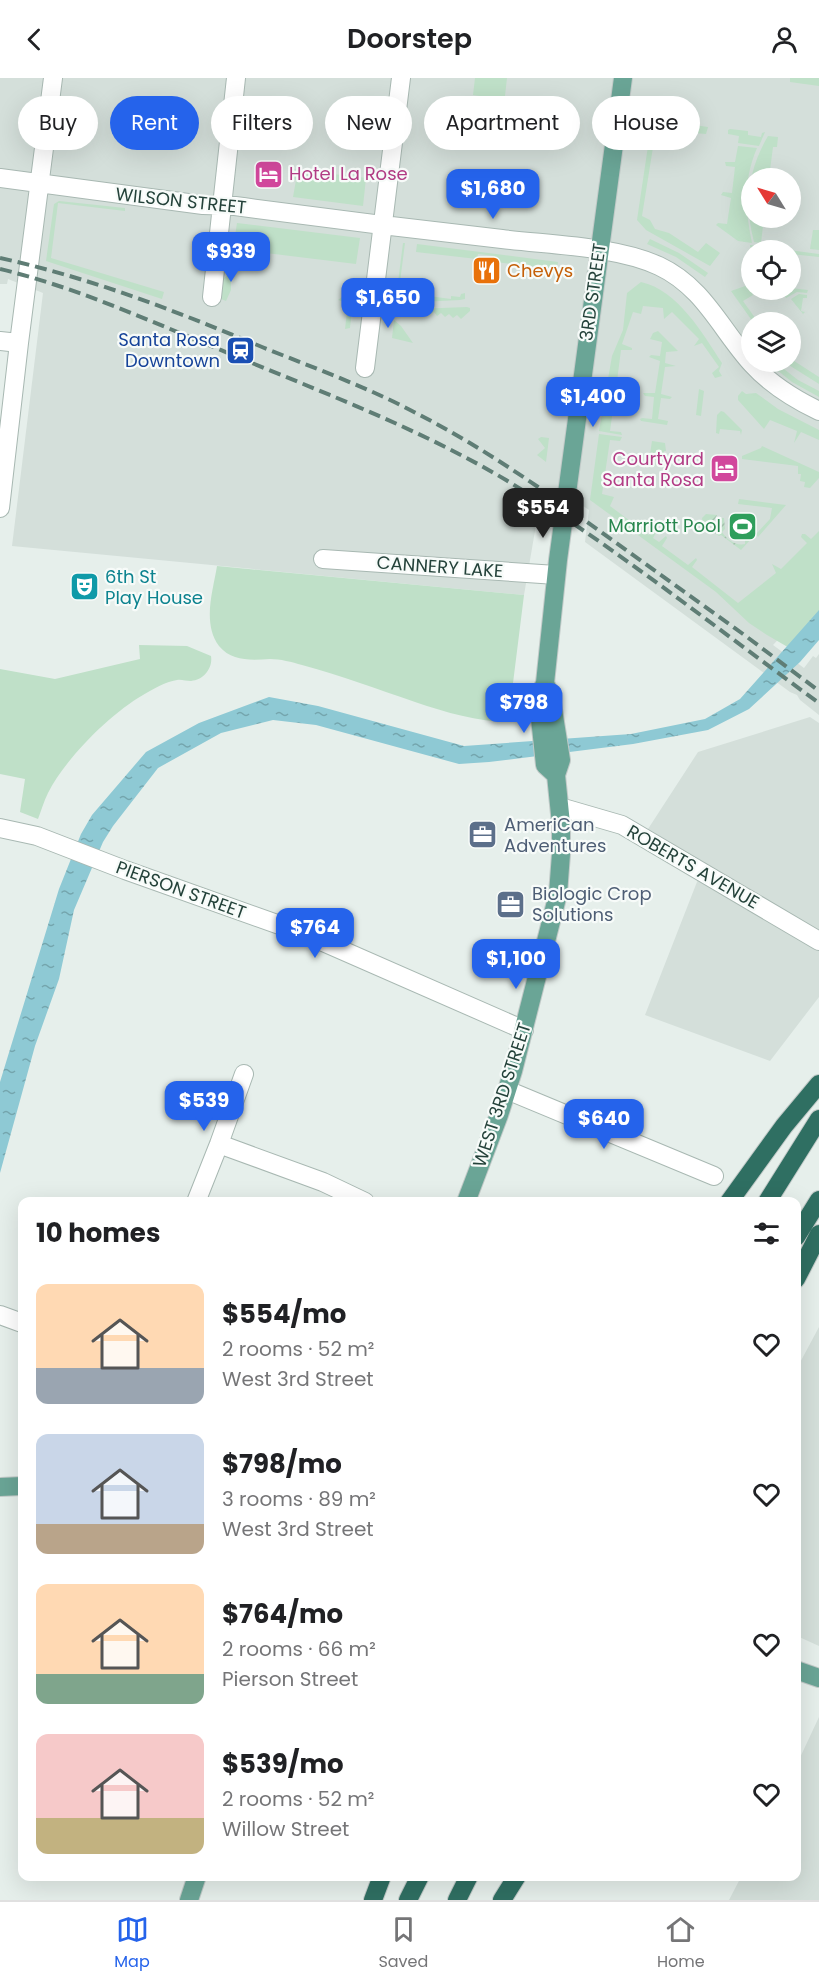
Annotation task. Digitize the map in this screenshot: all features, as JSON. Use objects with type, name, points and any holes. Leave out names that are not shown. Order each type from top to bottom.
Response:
[{"type":"highway","points":[[733,1197],[771,1143],[819,1084]]},
{"type":"highway","points":[[770,1197],[819,1119]]},
{"type":"highway","points":[[801,1229],[819,1200]]},
{"type":"highway","points":[[801,1270],[819,1234]]},
{"type":"highway","points":[[373,1900],[380,1881]]},
{"type":"highway","points":[[408,1900],[418,1881]]},
{"type":"highway","points":[[457,1900],[466,1881]]},
{"type":"highway","points":[[502,1900],[514,1881]]},
{"type":"main road","name":"3RD STREET","points":[[565,506],[623,78]]},
{"type":"main road","name":"WEST 3RD STREET","points":[[468,1197],[507,1090],[558,894],[561,854],[560,807],[556,775],[561,760],[551,697],[545,683],[565,506]]},
{"type":"main road","points":[[0,1487],[18,1486]]},
{"type":"main road","points":[[801,1672],[819,1678]]},
{"type":"main road","points":[[189,1900],[195,1881]]},
{"type":"street","points":[[0,508],[53,78]]},
{"type":"street","points":[[212,297],[236,78]]},
{"type":"street","points":[[364,368],[401,78]]},
{"type":"street","name":"WILSON STREET","points":[[0,178],[634,257],[661,267],[686,284],[706,302],[734,342],[759,372],[789,395],[819,411]]},
{"type":"street","points":[[0,341],[19,343]]},
{"type":"street","name":"CANNERY LAKE","points":[[323,559],[556,575]]},
{"type":"street","name":"ROBERTS AVENUE","points":[[560,807],[622,825],[819,941]]},
{"type":"street","name":"PIERSON STREET","points":[[0,828],[52,842],[115,867],[305,934],[524,1030]]},
{"type":"street","points":[[198,1197],[244,1074]]},
{"type":"street","points":[[507,1090],[714,1176]]},
{"type":"street","points":[[219,1144],[323,1182],[354,1197]]},
{"type":"street","points":[[0,1315],[18,1322]]},
{"type":"shaded area","points":[[0,78],[819,78],[819,596],[773,645],[804,668],[813,656],[816,658],[819,654],[819,715],[797,695],[585,542],[589,510],[542,490],[524,595],[12,546],[43,293],[8,279],[7,284],[0,284]]},
{"type":"shaded area","points":[[810,717],[819,723],[819,997],[770,1061],[645,1015],[704,864],[648,829],[698,752]]},
{"type":"shaded area","points":[[819,1327],[819,1646],[801,1638],[801,1361]]},
{"type":"shaded area","points":[[819,1717],[819,1900],[729,1900],[739,1881],[801,1881],[801,1755]]},
{"type":"green space","points":[[475,78],[507,78],[505,96],[473,95]]},
{"type":"green space","points":[[790,78],[819,78],[819,86],[790,82]]},
{"type":"green space","points":[[700,126],[708,127],[706,134],[700,133]]},
{"type":"green space","points":[[730,129],[748,131],[748,135],[761,137],[765,132],[759,146],[738,143],[739,136],[728,134]]},
{"type":"green space","points":[[768,136],[778,137],[777,147],[773,147],[770,168],[754,168]]},
{"type":"green space","points":[[738,146],[757,148],[750,168],[741,168],[741,228],[750,228],[752,240],[738,241],[716,225],[718,223],[727,224],[731,198],[721,195],[723,192],[732,193],[735,167],[726,166],[725,162],[735,162]]},
{"type":"green space","points":[[647,150],[653,150],[642,216],[650,220],[655,229],[669,233],[698,252],[706,243],[720,253],[710,266],[646,230],[637,220]]},
{"type":"green space","points":[[293,169],[366,178],[363,206],[293,197],[296,180],[291,179]]},
{"type":"green space","points":[[59,201],[125,208],[125,211],[58,203],[51,258],[164,292],[162,299],[46,261],[54,204]]},
{"type":"green space","points":[[237,223],[360,238],[356,264],[233,249]]},
{"type":"green space","points":[[751,228],[763,228],[761,240],[754,240]]},
{"type":"green space","points":[[813,230],[819,230],[819,250],[810,249]]},
{"type":"green space","points":[[650,239],[679,253],[708,273],[705,277],[676,257],[647,244]]},
{"type":"green space","points":[[403,243],[405,243],[400,282],[404,283],[404,288],[400,291],[397,290]]},
{"type":"green space","points":[[417,244],[558,262],[557,269],[495,262],[495,256],[478,254],[477,259],[416,252]]},
{"type":"green space","points":[[801,252],[819,254],[819,257],[801,255]]},
{"type":"green space","points":[[228,275],[231,279],[231,290],[226,301],[221,299],[223,279]]},
{"type":"green space","points":[[641,282],[667,294],[678,303],[707,339],[722,363],[719,371],[722,376],[715,378],[712,373],[719,367],[702,343],[694,346],[699,339],[672,312],[664,319],[663,308],[643,306],[641,314],[633,312],[622,344],[632,350],[621,350],[614,404],[625,408],[624,410],[613,409],[610,431],[621,432],[622,435],[599,431],[612,356],[623,330],[627,293]]},
{"type":"green space","points":[[741,287],[741,300],[745,300],[743,301],[751,312],[746,312],[731,291]]},
{"type":"green space","points":[[351,290],[357,292],[357,301],[353,301],[350,328],[345,329],[348,303],[338,300]]},
{"type":"green space","points":[[465,293],[465,299],[460,300],[420,302],[421,295],[451,299],[451,296],[460,297]]},
{"type":"green space","points":[[801,294],[807,295],[807,298],[803,298],[801,311],[805,312],[803,314],[792,300],[801,300]]},
{"type":"green space","points":[[467,307],[470,311],[461,319],[457,315],[453,318],[449,314],[445,317],[441,313],[437,316],[434,312],[429,315],[426,311],[414,317],[410,314],[416,309]]},
{"type":"green space","points":[[394,320],[401,326],[413,343],[392,338]]},
{"type":"green space","points":[[658,331],[678,351],[666,352],[665,363],[676,366],[665,367],[661,394],[672,397],[670,399],[661,398],[658,419],[668,421],[667,425],[640,419],[652,419],[654,397],[645,396],[643,393],[655,393],[660,361],[649,357],[651,355],[660,356],[662,342],[650,339],[653,333]]},
{"type":"green space","points":[[801,365],[819,377],[819,384],[800,372]]},
{"type":"green space","points":[[780,372],[788,372],[819,391],[819,397]]},
{"type":"green space","points":[[699,389],[704,391],[701,416],[696,415]]},
{"type":"green space","points":[[742,391],[746,394],[756,393],[778,409],[819,430],[819,440],[801,432],[794,443],[797,431],[770,420],[764,429],[738,400]]},
{"type":"green space","points":[[721,411],[742,430],[741,435],[740,431],[720,429],[719,434],[716,433],[717,415]]},
{"type":"green space","points":[[599,434],[622,437],[620,441],[610,440],[602,494],[614,497],[610,506],[649,535],[657,528],[653,538],[659,542],[666,536],[662,546],[688,565],[696,558],[692,567],[738,603],[776,573],[772,564],[781,569],[807,543],[801,537],[802,534],[811,539],[819,531],[819,636],[798,653],[767,635],[749,623],[716,592],[590,500]]},
{"type":"green space","points":[[549,438],[546,462],[537,455],[545,448],[538,439]]},
{"type":"green space","points":[[652,441],[665,443],[666,451],[664,451],[663,460],[656,460],[655,467],[648,467]]},
{"type":"green space","points":[[762,446],[819,472],[819,478],[810,488],[804,487],[805,482],[800,481],[801,474],[798,474],[798,466],[742,459],[742,456]]},
{"type":"green space","points":[[739,499],[786,505],[758,537],[756,534],[770,519],[772,508],[738,504]]},
{"type":"green space","points":[[706,514],[717,515],[709,529],[703,524],[702,518]]},
{"type":"green space","points":[[720,518],[724,518],[725,529],[722,532],[732,542],[745,544],[745,539],[750,536],[752,538],[741,550],[712,531]]},
{"type":"green space","points":[[217,566],[524,595],[513,683],[513,722],[475,719],[451,713],[290,662],[274,659],[243,659],[230,655],[219,646],[211,627],[211,596]]},
{"type":"green space","points":[[139,645],[187,646],[211,656],[211,665],[207,673],[196,680],[179,680],[164,684],[130,703],[103,725],[65,766],[48,793],[38,819],[20,812],[25,779],[0,774],[0,669],[55,679],[140,659]]},
{"type":"water","name":"Marriott Pool","points":[[743,518],[756,519],[754,528],[747,533],[737,533],[729,527],[728,519],[742,520]]},
{"type":"water","points":[[819,610],[819,640],[800,662],[749,709],[708,730],[633,744],[459,764],[316,725],[273,720],[221,733],[158,768],[103,842],[74,910],[59,979],[35,1046],[0,1173],[0,1082],[59,889],[81,834],[92,815],[146,752],[199,723],[269,697],[318,706],[464,746],[631,734],[705,719],[740,699]]},
{"type":"railway","points":[[0,258],[67,275],[165,308],[359,386],[433,422],[544,491],[819,691]]},
{"type":"railway","points":[[0,269],[83,294],[136,315],[363,409],[436,442],[506,480],[547,506],[665,588],[819,703]]},
{"type":"place","name":"Hotel La Rose","points":[[268,174]]},
{"type":"place","name":"Chevys","points":[[486,271]]},
{"type":"place","name":"Santa Rosa Downtown","points":[[241,350]]},
{"type":"place","name":"Courtyard Santa Rosa","points":[[725,469]]},
{"type":"place","name":"Marriott Pool","points":[[742,526]]},
{"type":"place","name":"6th St Play House","points":[[84,587]]},
{"type":"place","name":"AmeriCan Adventures","points":[[483,835]]},
{"type":"place","name":"Biologic Crop Solutions","points":[[511,904]]}]
